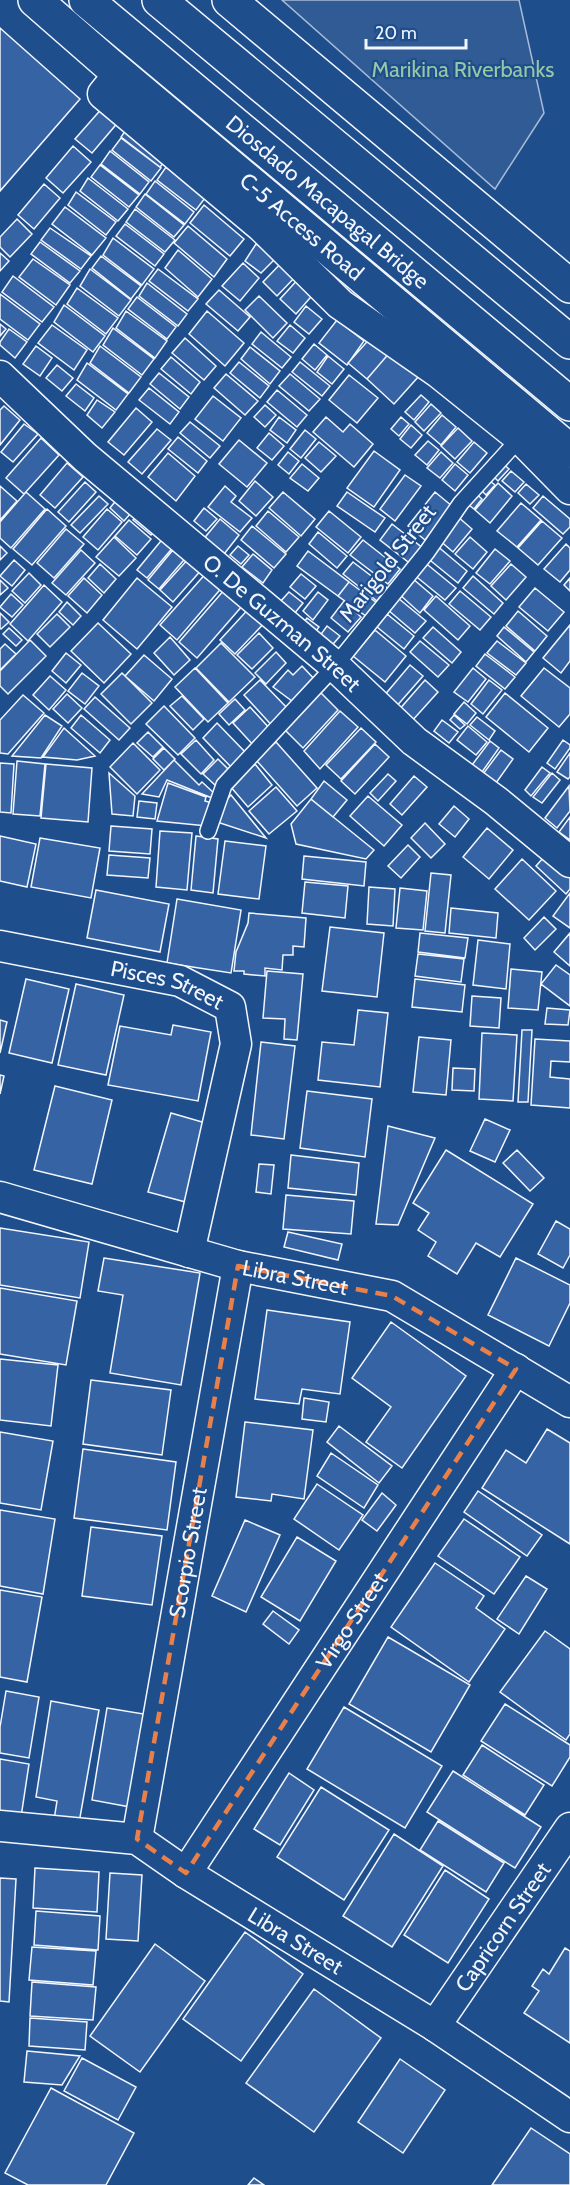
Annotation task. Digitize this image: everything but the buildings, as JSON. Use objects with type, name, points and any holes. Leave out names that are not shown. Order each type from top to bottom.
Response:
[{"type":"main road","name":"C-5 Access Road","points":[[35,0],[112,84],[570,451]]},
{"type":"main road","name":"Diosdado Macapagal Bridge","points":[[86,0],[570,404]]},
{"type":"main road","name":"Diosdado Macapagal Bridge","points":[[159,0],[570,342]]},
{"type":"main road","points":[[229,0],[570,286]]},
{"type":"street","points":[[112,84],[340,304],[438,373],[520,438],[570,489]]},
{"type":"street","name":"O. De Guzman Street","points":[[0,376],[85,457],[336,666],[414,741],[495,801],[570,862]]},
{"type":"street","name":"Pisces Street","points":[[0,946],[180,981],[230,1007],[236,1044],[189,1252]]},
{"type":"street","name":"Libra Street","points":[[0,1197],[238,1266],[392,1296],[570,1402]]},
{"type":"street","name":"Scorpio Street","points":[[137,1839],[238,1266]]},
{"type":"street","name":"Virgo Street","points":[[186,1873],[516,1369]]},
{"type":"street","name":"Libra Street","points":[[0,1826],[137,1839],[186,1873],[435,2026],[570,2117]]},
{"type":"street","name":"Capricorn Street","points":[[435,2026],[570,1828]]},
{"type":"lane","name":"Marigold Street","points":[[208,831],[224,785],[336,666],[427,552],[461,503],[520,438]]},
{"type":"highlighted area","points":[[238,1266],[392,1296],[516,1369],[186,1873],[137,1839]]},
{"type":"shaded area","name":"Marikina Riverbanks","points":[[282,0],[519,0],[544,113],[495,189]]}]
